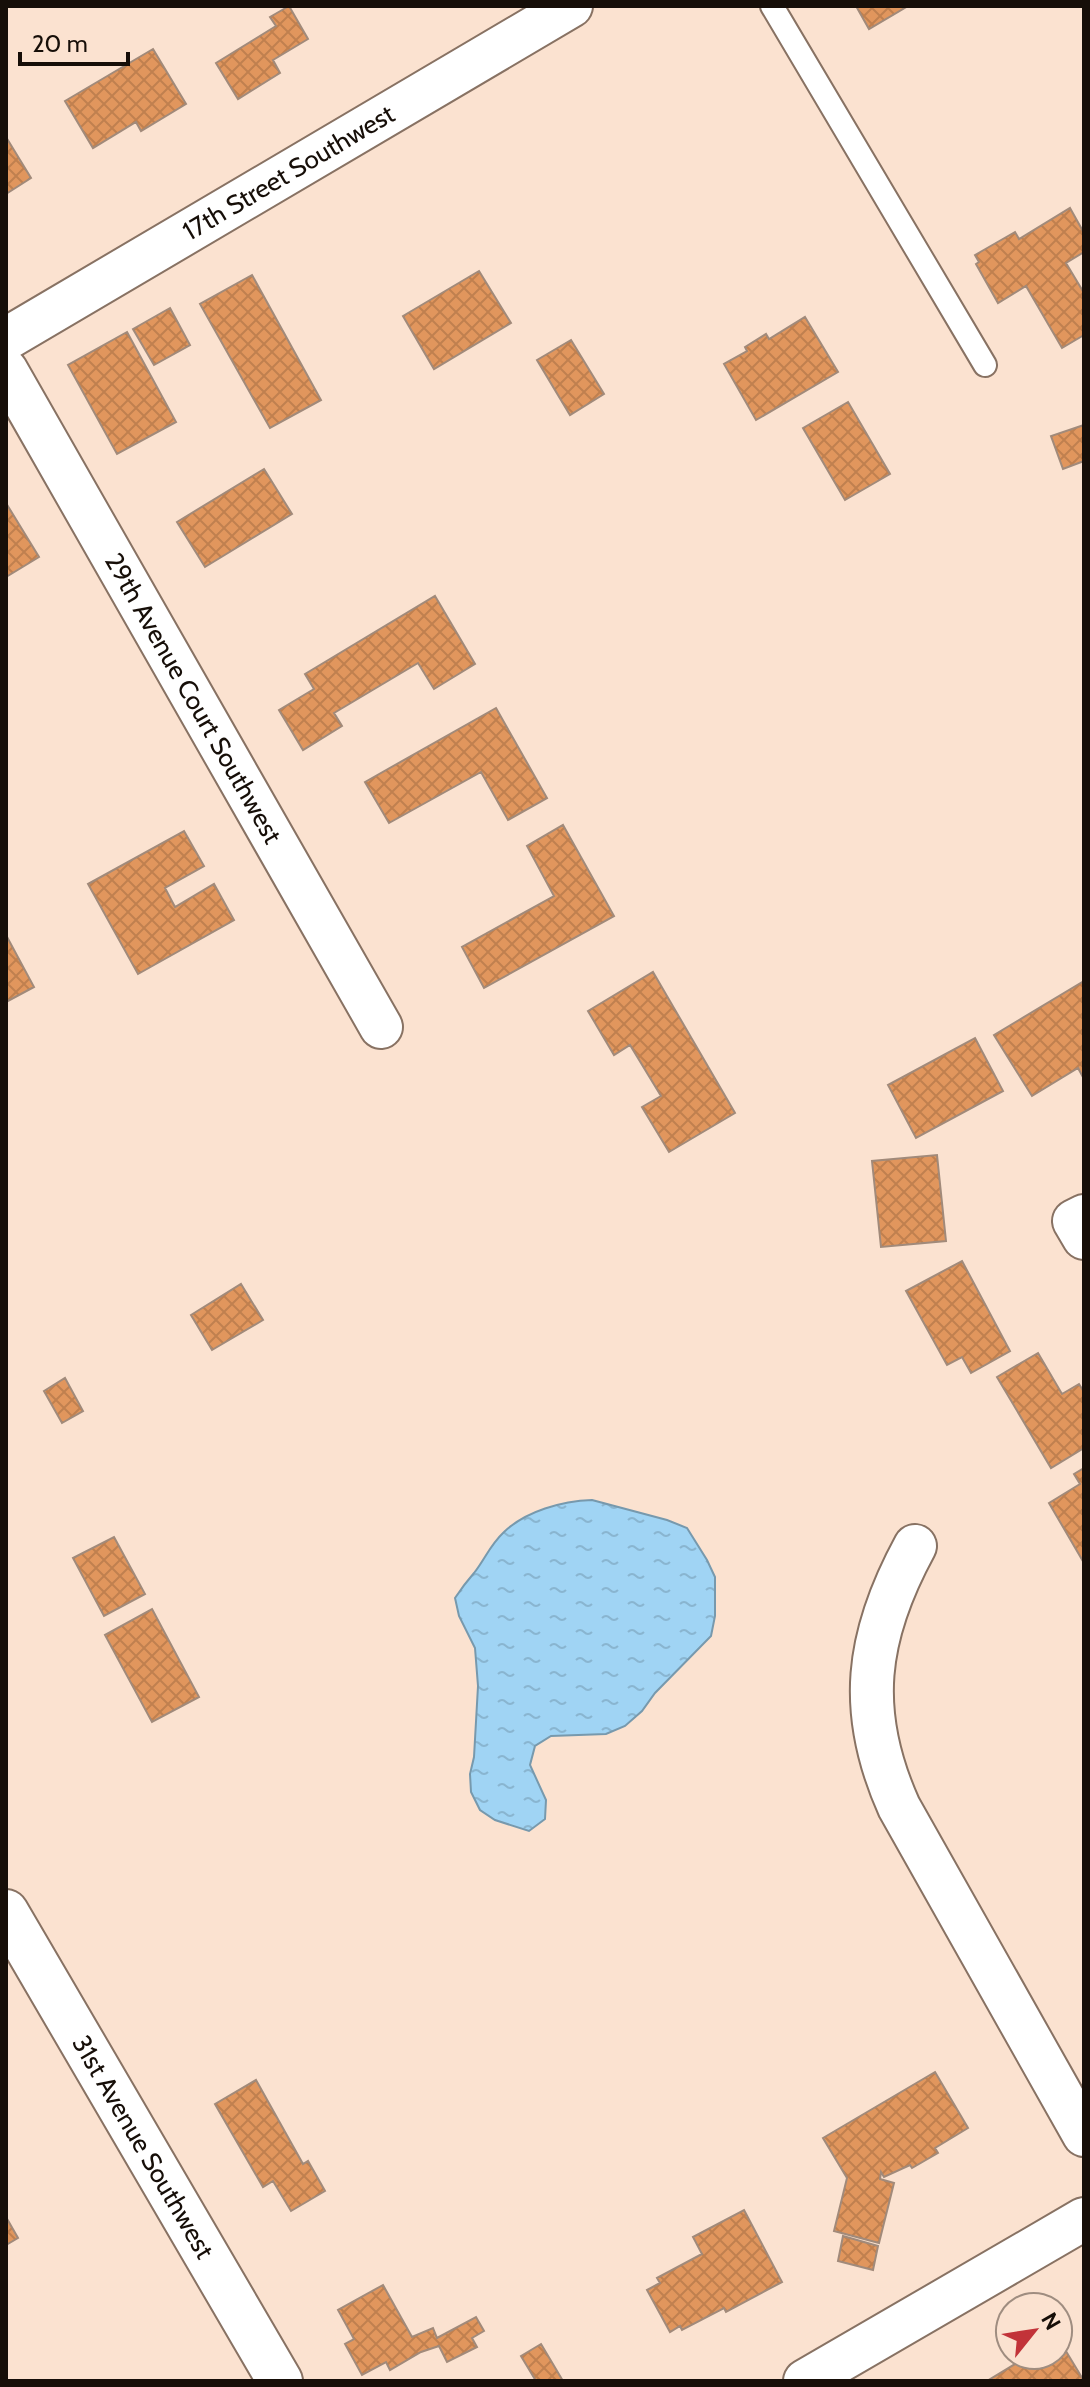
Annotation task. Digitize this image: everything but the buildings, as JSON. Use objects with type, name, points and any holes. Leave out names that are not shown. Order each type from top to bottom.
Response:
[{"type":"street","name":"17th Street Southwest","points":[[6,339],[571,6]]},
{"type":"street","name":"29th Avenue Court Southwest","points":[[6,370],[381,1027]]},
{"type":"street","points":[[915,1546],[888,1604],[873,1664],[873,1719],[885,1776],[899,1807],[1084,2135]]},
{"type":"street","name":"31st Avenue Southwest","points":[[6,1912],[280,2381]]},
{"type":"street","points":[[805,2381],[1084,2219]]},
{"type":"lane","points":[[772,6],[985,365]]},
{"type":"water","points":[[592,1500],[687,1528],[715,1577],[715,1616],[711,1636],[625,1726],[606,1734],[551,1736],[535,1746],[530,1765],[546,1800],[545,1819],[529,1831],[495,1820],[480,1810],[471,1792],[478,1686],[475,1648],[459,1616],[455,1598],[495,1542],[513,1525],[545,1508]]}]
